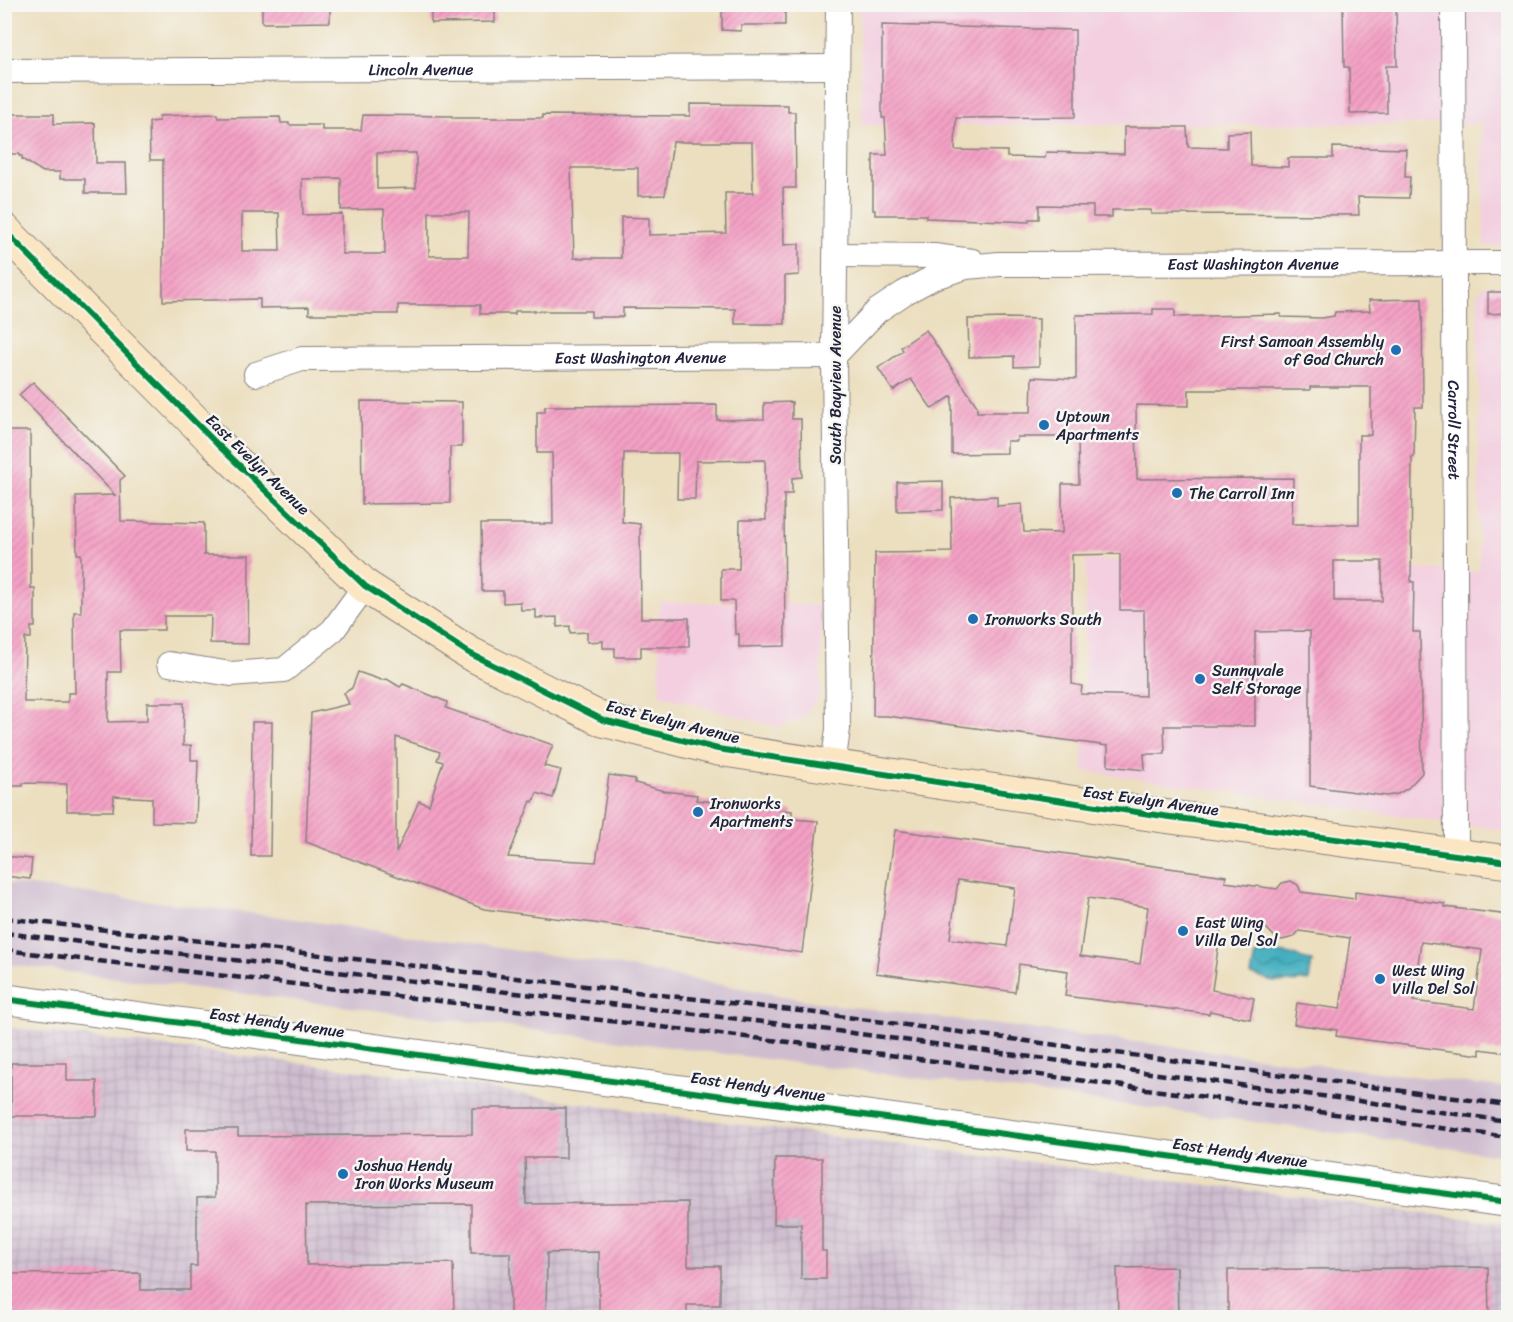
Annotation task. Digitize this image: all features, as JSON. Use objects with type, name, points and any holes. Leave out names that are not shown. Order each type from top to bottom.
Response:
[{"type":"main road","name":"East Evelyn Avenue","points":[[4,230],[217,444],[365,586],[469,653],[603,720],[718,749],[1163,816],[1509,862]]},
{"type":"street","name":"South Bayview Avenue","points":[[833,766],[838,729],[834,356],[838,4]]},
{"type":"street","name":"Carroll Street","points":[[1453,4],[1456,854]]},
{"type":"street","name":"Lincoln Avenue","points":[[4,71],[837,67]]},
{"type":"street","name":"East Washington Avenue","points":[[836,255],[934,256],[999,264]]},
{"type":"street","name":"East Washington Avenue","points":[[256,374],[302,358],[834,356],[877,311],[904,292],[933,277],[966,267],[999,264],[1509,263]]},
{"type":"street","points":[[169,664],[231,674],[284,670],[333,630],[365,586]]},
{"type":"street","name":"East Hendy Avenue","points":[[4,999],[1509,1202]]},
{"type":"shaded area","points":[[859,5],[1508,5],[1508,246],[1484,246],[1482,124],[862,125]]},
{"type":"shaded area","points":[[1485,285],[1508,286],[1508,831],[1083,771],[1086,560],[1479,571],[1478,293]]},
{"type":"shaded area","points":[[659,602],[822,605],[820,695],[803,718],[777,727],[660,695]]},
{"type":"shaded area","points":[[5,883],[273,916],[597,962],[828,1004],[1508,1088],[1508,1156],[1060,1096],[5,964]]},
{"type":"shaded area","points":[[5,1027],[412,1077],[599,1106],[1508,1224],[1508,1317],[5,1318]]},
{"type":"water","points":[[1278,952],[1312,961],[1309,981],[1279,982],[1251,975],[1255,954]]},
{"type":"building","points":[[262,4],[330,4],[330,22],[262,23]]},
{"type":"building","points":[[431,4],[495,4],[495,22],[431,23]]},
{"type":"building","points":[[722,4],[785,4],[785,25],[741,25],[741,31],[722,30]]},
{"type":"building","points":[[1343,4],[1396,4],[1397,66],[1386,66],[1387,113],[1350,114],[1349,67],[1344,67]]},
{"type":"building","points":[[882,25],[1075,30],[1075,117],[956,118],[955,150],[1007,151],[1007,157],[1045,158],[1046,152],[1124,154],[1124,127],[1187,127],[1188,147],[1227,148],[1227,133],[1250,132],[1251,166],[1288,167],[1288,158],[1333,158],[1333,147],[1406,149],[1405,177],[1410,177],[1409,198],[1358,197],[1359,215],[1151,214],[1151,210],[1112,210],[1112,217],[1093,217],[1093,206],[1039,205],[1039,219],[1029,219],[1029,222],[926,218],[926,215],[875,215],[875,210],[873,210],[873,155],[887,155],[885,118],[882,118]]},
{"type":"building","points":[[690,104],[788,105],[788,112],[795,112],[796,188],[783,188],[784,245],[799,244],[799,275],[785,276],[785,324],[735,324],[735,309],[623,308],[623,317],[591,317],[591,311],[515,311],[515,314],[480,314],[480,305],[398,305],[398,314],[309,314],[309,307],[260,308],[260,299],[163,301],[163,160],[150,160],[149,122],[159,121],[159,116],[217,114],[218,118],[280,117],[281,123],[289,123],[289,125],[322,125],[322,130],[361,130],[363,115],[452,116],[452,118],[543,118],[543,115],[690,116]],"holes":[[[673,142],[752,142],[753,193],[725,193],[726,233],[649,235],[649,218],[621,217],[621,258],[574,258],[571,168],[638,168],[638,196],[665,195]],[[377,153],[416,153],[416,188],[377,189]],[[341,178],[341,210],[384,209],[385,254],[342,254],[342,214],[303,215],[302,179]],[[429,212],[469,212],[468,256],[429,256]],[[242,213],[279,213],[280,251],[242,251]]]},
{"type":"building","points":[[4,114],[54,114],[54,124],[95,123],[96,163],[126,163],[127,193],[85,193],[85,179],[60,179],[60,172],[43,172],[22,159],[19,154],[4,154]]},
{"type":"building","points":[[1488,292],[1509,292],[1509,313],[1488,314]]},
{"type":"building","points":[[1422,299],[1423,407],[1415,407],[1414,457],[1412,457],[1411,582],[1414,582],[1413,632],[1420,632],[1422,773],[1408,788],[1398,794],[1386,796],[1310,786],[1310,631],[1255,632],[1255,726],[1164,726],[1165,754],[1144,754],[1145,770],[1108,766],[1108,746],[873,716],[875,553],[952,552],[951,498],[997,496],[997,506],[1022,504],[1024,532],[1062,533],[1062,484],[1079,484],[1078,441],[1068,440],[1068,437],[1017,437],[1017,441],[1007,441],[1007,453],[952,454],[952,396],[932,409],[911,379],[893,391],[878,368],[903,351],[901,347],[926,330],[977,406],[977,412],[1031,412],[1032,377],[1076,379],[1076,315],[1153,314],[1153,309],[1175,309],[1175,317],[1281,314],[1281,317],[1322,318],[1334,316],[1335,312],[1370,311],[1369,300]],"holes":[[[1310,387],[1371,387],[1371,435],[1359,435],[1359,524],[1292,524],[1293,478],[1137,479],[1136,405],[1189,406],[1189,390],[1310,390]],[[1120,554],[1120,610],[1144,610],[1145,696],[1081,694],[1082,686],[1072,684],[1072,555]],[[1334,561],[1382,561],[1382,601],[1334,601]]]},
{"type":"building","points":[[968,319],[1039,319],[1039,366],[1014,367],[1014,356],[969,357]]},
{"type":"building","points":[[33,382],[125,476],[120,480],[121,521],[204,523],[204,555],[249,555],[248,644],[210,643],[211,616],[164,616],[164,630],[120,630],[121,672],[108,672],[108,722],[147,721],[147,703],[184,703],[183,746],[191,745],[191,760],[198,760],[196,823],[152,822],[152,798],[114,796],[113,811],[67,811],[67,784],[23,783],[23,786],[4,786],[4,431],[30,431],[31,588],[35,588],[35,627],[31,627],[31,638],[25,638],[24,702],[68,702],[68,693],[75,693],[74,612],[81,612],[81,554],[77,554],[76,496],[115,495],[19,395]]},
{"type":"building","points":[[361,401],[462,402],[462,447],[450,447],[450,503],[362,504]]},
{"type":"building","points":[[792,402],[792,419],[801,419],[802,477],[792,478],[792,494],[784,494],[785,646],[739,647],[739,634],[735,634],[734,601],[721,601],[721,569],[739,569],[740,520],[766,520],[765,460],[696,461],[695,499],[677,499],[678,453],[624,453],[622,522],[640,524],[641,618],[689,618],[689,647],[641,647],[641,657],[615,657],[615,648],[603,648],[603,641],[587,642],[587,632],[570,633],[570,626],[557,627],[557,617],[536,618],[536,610],[521,610],[520,602],[503,603],[503,591],[482,591],[481,524],[553,524],[552,453],[537,453],[537,412],[545,412],[545,406],[717,405],[717,420],[764,419],[764,403]]},
{"type":"building","points":[[943,481],[943,510],[897,511],[897,482]]},
{"type":"building","name":"Ironworks Apartments","points":[[358,672],[381,680],[387,679],[400,687],[403,684],[447,702],[446,708],[553,745],[544,766],[561,770],[553,798],[537,793],[533,802],[531,801],[508,857],[596,862],[609,775],[635,779],[635,783],[664,791],[697,795],[696,800],[792,811],[792,819],[818,821],[802,953],[484,909],[306,842],[311,713],[349,704],[344,693],[352,688]],"holes":[[[396,737],[440,752],[437,760],[443,762],[429,805],[419,801],[396,853]]]},
{"type":"building","points":[[252,722],[272,722],[270,856],[251,856]]},
{"type":"building","points":[[895,830],[1226,876],[1225,882],[1277,889],[1282,883],[1291,881],[1298,885],[1301,892],[1355,899],[1355,892],[1509,915],[1509,1053],[1480,1049],[1480,1055],[1336,1036],[1337,1030],[1294,1024],[1297,1003],[1340,1009],[1350,938],[1299,931],[1294,937],[1282,940],[1276,938],[1265,927],[1222,921],[1212,990],[1254,998],[1250,1019],[1210,1011],[1209,1014],[1065,996],[1068,971],[1019,964],[1015,992],[876,973]],"holes":[[[958,880],[1015,888],[1007,946],[950,939]],[[1088,898],[1148,907],[1140,964],[1080,956]],[[1421,942],[1482,950],[1474,1009],[1413,1001]]]},
{"type":"building","points":[[4,856],[32,859],[30,879],[4,876]]},
{"type":"building","points":[[11,1063],[67,1063],[67,1081],[97,1081],[97,1116],[11,1116]]},
{"type":"building","points":[[472,1108],[566,1108],[566,1158],[525,1158],[526,1204],[688,1202],[688,1266],[720,1266],[720,1305],[687,1305],[687,1317],[599,1317],[599,1252],[547,1253],[546,1317],[510,1317],[510,1253],[471,1253],[471,1204],[306,1205],[307,1265],[453,1263],[454,1317],[4,1317],[4,1274],[140,1273],[141,1290],[190,1290],[190,1266],[197,1266],[197,1198],[215,1197],[215,1151],[186,1151],[186,1129],[238,1129],[238,1136],[472,1134]]},
{"type":"building","points":[[775,1158],[822,1158],[822,1251],[826,1251],[826,1279],[801,1279],[801,1224],[774,1224]]},
{"type":"building","points":[[1177,1267],[1178,1317],[1118,1317],[1117,1268]]},
{"type":"building","points":[[1488,1267],[1489,1317],[1228,1317],[1228,1270]]},
{"type":"railway","points":[[4,918],[816,1013],[1508,1105]]},
{"type":"railway","points":[[4,933],[815,1028],[1508,1121]]},
{"type":"railway","points":[[4,950],[814,1045],[1508,1137]]},
{"type":"cycle path","points":[[4,230],[217,444],[365,586],[469,653],[603,720],[718,749],[1163,816],[1508,862]]},
{"type":"cycle path","points":[[4,999],[1508,1202]]},
{"type":"place","name":"First Samoan Assembly of God Church","points":[[1396,350]]},
{"type":"place","name":"Uptown Apartments","points":[[1044,425]]},
{"type":"place","name":"The Carroll Inn","points":[[1177,493]]},
{"type":"place","name":"Ironworks South","points":[[973,619]]},
{"type":"place","name":"Sunnyvale Self Storage","points":[[1200,679]]},
{"type":"place","name":"Ironworks Apartments","points":[[698,812]]},
{"type":"place","name":"East Wing Villa Del Sol","points":[[1183,931]]},
{"type":"place","name":"West Wing Villa Del Sol","points":[[1380,979]]},
{"type":"place","name":"Joshua Hendy Iron Works Museum","points":[[343,1174]]}]
